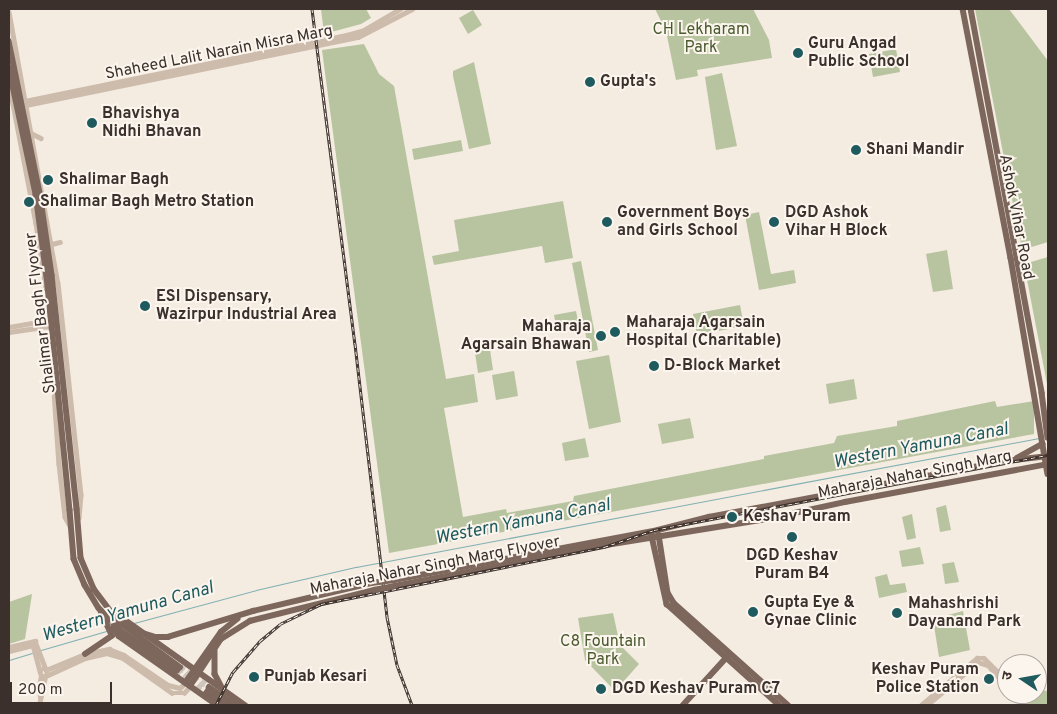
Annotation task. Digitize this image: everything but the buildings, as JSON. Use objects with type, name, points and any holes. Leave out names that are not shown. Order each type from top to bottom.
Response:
[{"type":"main road","name":"Ashok Vihar Road","points":[[963,9],[1011,258],[1048,474]]},
{"type":"main road","name":"Ashok Vihar Road","points":[[971,9],[1041,383],[1048,438]]},
{"type":"main road","name":"Shalimar Bagh Flyover","points":[[9,41],[40,193],[52,275],[73,510],[71,528],[74,559],[85,585],[102,607]]},
{"type":"main road","name":"Shalimar Bagh Flyover","points":[[9,66],[36,194],[73,510],[78,524],[84,566],[102,607]]},
{"type":"main road","points":[[1011,461],[1042,444]]},
{"type":"main road","name":"Maharaja Nahar Singh Marg","points":[[640,540],[652,534],[709,517],[1046,456]]},
{"type":"main road","name":"Maharaja Nahar Singh Marg","points":[[659,533],[670,535],[767,519],[845,502],[1047,464]]},
{"type":"main road","points":[[659,533],[670,597],[779,705]]},
{"type":"main road","points":[[652,534],[667,604],[788,705]]},
{"type":"main road","name":"Maharaja Nahar Singh Marg Flyover","points":[[143,633],[155,637],[168,637],[253,611],[371,583],[652,534]]},
{"type":"main road","points":[[661,547],[670,535]]},
{"type":"main road","points":[[640,540],[655,551]]},
{"type":"main road","name":"Maharaja Nahar Singh Marg Flyover","points":[[197,671],[221,639],[238,628],[310,605],[542,554],[640,540]]},
{"type":"main road","points":[[102,607],[118,621]]},
{"type":"main road","points":[[102,607],[118,621],[143,633],[245,705]]},
{"type":"main road","points":[[102,607],[105,625],[178,668],[130,628]]},
{"type":"main road","points":[[187,685],[221,632],[242,615]]},
{"type":"main road","points":[[85,654],[111,638],[116,632],[118,621]]},
{"type":"main road","points":[[116,632],[217,705]]},
{"type":"main road","points":[[216,646],[215,674],[223,689]]},
{"type":"main road","points":[[683,705],[729,657]]},
{"type":"main road","points":[[688,705],[729,657]]},
{"type":"main road","points":[[227,705],[208,689],[236,705]]},
{"type":"street","name":"Shaheed Lalit Narain Misra Marg","points":[[26,103],[33,98],[347,36],[367,28],[400,9]]},
{"type":"street","name":"Shaheed Lalit Narain Misra Marg","points":[[26,103],[352,39],[369,33],[412,9]]},
{"type":"street","points":[[9,12],[52,244],[67,351],[81,495],[78,524]]},
{"type":"street","points":[[9,66],[18,63]]},
{"type":"street","points":[[9,83],[42,267],[50,326],[59,464],[65,517],[71,528]]},
{"type":"street","points":[[24,91],[33,98]]},
{"type":"street","points":[[31,132],[41,138]]},
{"type":"street","points":[[24,161],[36,159]]},
{"type":"street","points":[[52,244],[60,242]]},
{"type":"street","points":[[42,267],[55,265]]},
{"type":"street","points":[[42,321],[48,312]]},
{"type":"street","points":[[9,327],[49,320]]},
{"type":"street","points":[[9,332],[50,326]]},
{"type":"street","points":[[42,327],[50,335]]},
{"type":"street","points":[[51,351],[67,351]]},
{"type":"street","points":[[9,649],[29,641],[35,641],[44,673],[39,705]]},
{"type":"street","points":[[44,673],[85,654],[102,650],[116,651],[168,685],[180,688],[187,685]]},
{"type":"street","points":[[44,673],[85,658],[107,653],[123,658],[172,693],[184,693],[187,685]]},
{"type":"street","points":[[921,705],[977,658],[984,658],[997,671]]},
{"type":"street","points":[[927,705],[978,662],[988,665],[997,675]]},
{"type":"green space","points":[[321,9],[366,9],[371,18],[361,24],[324,34]]},
{"type":"green space","name":"CH Lekharam Park","points":[[655,9],[753,9],[769,40],[772,58],[697,70],[698,76],[676,80],[666,31]]},
{"type":"green space","points":[[975,9],[1009,9],[1048,61],[1048,242],[1022,250]]},
{"type":"green space","points":[[473,10],[482,25],[468,34],[459,18]]},
{"type":"green space","points":[[364,44],[379,74],[394,86],[446,379],[474,374],[478,402],[444,408],[463,517],[506,509],[507,513],[573,501],[574,496],[764,459],[764,456],[834,443],[837,436],[897,426],[897,421],[995,401],[997,407],[1034,401],[1034,434],[389,553],[322,50]]},
{"type":"green space","points":[[896,49],[900,72],[873,77],[869,54]]},
{"type":"green space","points":[[474,62],[491,144],[469,149],[453,71]]},
{"type":"green space","points":[[722,73],[737,146],[716,150],[705,77]]},
{"type":"green space","points":[[461,140],[463,151],[414,160],[412,149]]},
{"type":"green space","points":[[563,201],[573,258],[545,263],[542,246],[434,265],[432,256],[459,251],[454,220]]},
{"type":"green space","points":[[759,212],[771,274],[794,270],[796,283],[759,290],[745,215]]},
{"type":"green space","points":[[947,250],[953,289],[933,292],[926,254]]},
{"type":"green space","points":[[1048,257],[1048,389],[1024,264]]},
{"type":"green space","points":[[581,261],[598,350],[589,352],[572,263]]},
{"type":"green space","points":[[740,305],[744,326],[697,335],[693,314]]},
{"type":"green space","points":[[576,311],[579,326],[557,331],[554,315]]},
{"type":"green space","points":[[489,343],[493,370],[478,373],[474,346]]},
{"type":"green space","points":[[609,355],[621,422],[589,429],[576,361]]},
{"type":"green space","points":[[514,371],[518,396],[496,400],[492,375]]},
{"type":"green space","points":[[854,379],[857,399],[829,404],[826,384]]},
{"type":"green space","points":[[690,418],[694,438],[662,444],[658,424]]},
{"type":"green space","points":[[585,438],[589,457],[565,461],[562,443]]},
{"type":"green space","points":[[946,505],[951,530],[940,532],[936,508]]},
{"type":"green space","points":[[912,514],[916,538],[907,540],[902,517]]},
{"type":"green space","points":[[920,547],[924,564],[902,567],[899,551]]},
{"type":"green space","points":[[954,562],[959,582],[945,584],[942,564]]},
{"type":"green space","points":[[887,574],[890,585],[905,583],[907,592],[879,598],[875,577]]},
{"type":"green space","points":[[32,594],[25,639],[9,644],[9,602]]},
{"type":"green space","points":[[963,611],[970,650],[939,657],[933,619]]},
{"type":"green space","name":"C8 Fountain Park","points":[[613,613],[620,645],[639,664],[615,691],[585,660],[578,618]]},
{"type":"green space","points":[[1048,691],[1048,705],[1030,705],[1047,704]]},
{"type":"waterway","name":"Western Yamuna Canal","points":[[134,623],[256,590],[356,567],[1039,438]]},
{"type":"waterway","name":"Western Yamuna Canal","points":[[41,650],[106,631]]},
{"type":"waterway","name":"Western Yamuna Canal","points":[[9,660],[32,653]]},
{"type":"tunnel","points":[[180,667],[209,687]]},
{"type":"tunnel","points":[[177,670],[207,692]]},
{"type":"railway","points":[[312,9],[355,344],[387,617],[397,665],[412,705]]},
{"type":"railway","points":[[216,705],[233,672],[260,641],[280,624],[321,604],[604,547],[654,530],[1048,455]]},
{"type":"place","name":"Guru Angad Public School","points":[[798,53]]},
{"type":"place","name":"Gupta's","points":[[590,82]]},
{"type":"place","name":"Bhavishya Nidhi Bhavan","points":[[92,123]]},
{"type":"place","name":"Shani Mandir","points":[[856,150]]},
{"type":"place","name":"Shalimar Bagh","points":[[48,180]]},
{"type":"place","name":"Shalimar Bagh Metro Station","points":[[29,202]]},
{"type":"place","name":"Government Boys and Girls School","points":[[607,222]]},
{"type":"place","name":"DGD Ashok Vihar H Block","points":[[774,222]]},
{"type":"place","name":"ESI Dispensary, Wazirpur Industrial Area","points":[[145,306]]},
{"type":"place","name":"Maharaja Agarsain Hospital (Charitable)","points":[[615,332]]},
{"type":"place","name":"Maharaja Agarsain Bhawan","points":[[601,336]]},
{"type":"place","name":"D-Block Market","points":[[654,366]]},
{"type":"place","name":"Keshav Puram","points":[[732,517]]},
{"type":"place","name":"DGD Keshav Puram B4","points":[[792,537]]},
{"type":"place","name":"Gupta Eye & Gynae Clinic","points":[[753,612]]},
{"type":"place","name":"Mahashrishi Dayanand Park","points":[[897,613]]},
{"type":"place","name":"Punjab Kesari","points":[[254,677]]},
{"type":"place","name":"Keshav Puram Police Station","points":[[989,679]]},
{"type":"place","name":"DGD Keshav Puram C7","points":[[601,689]]}]
